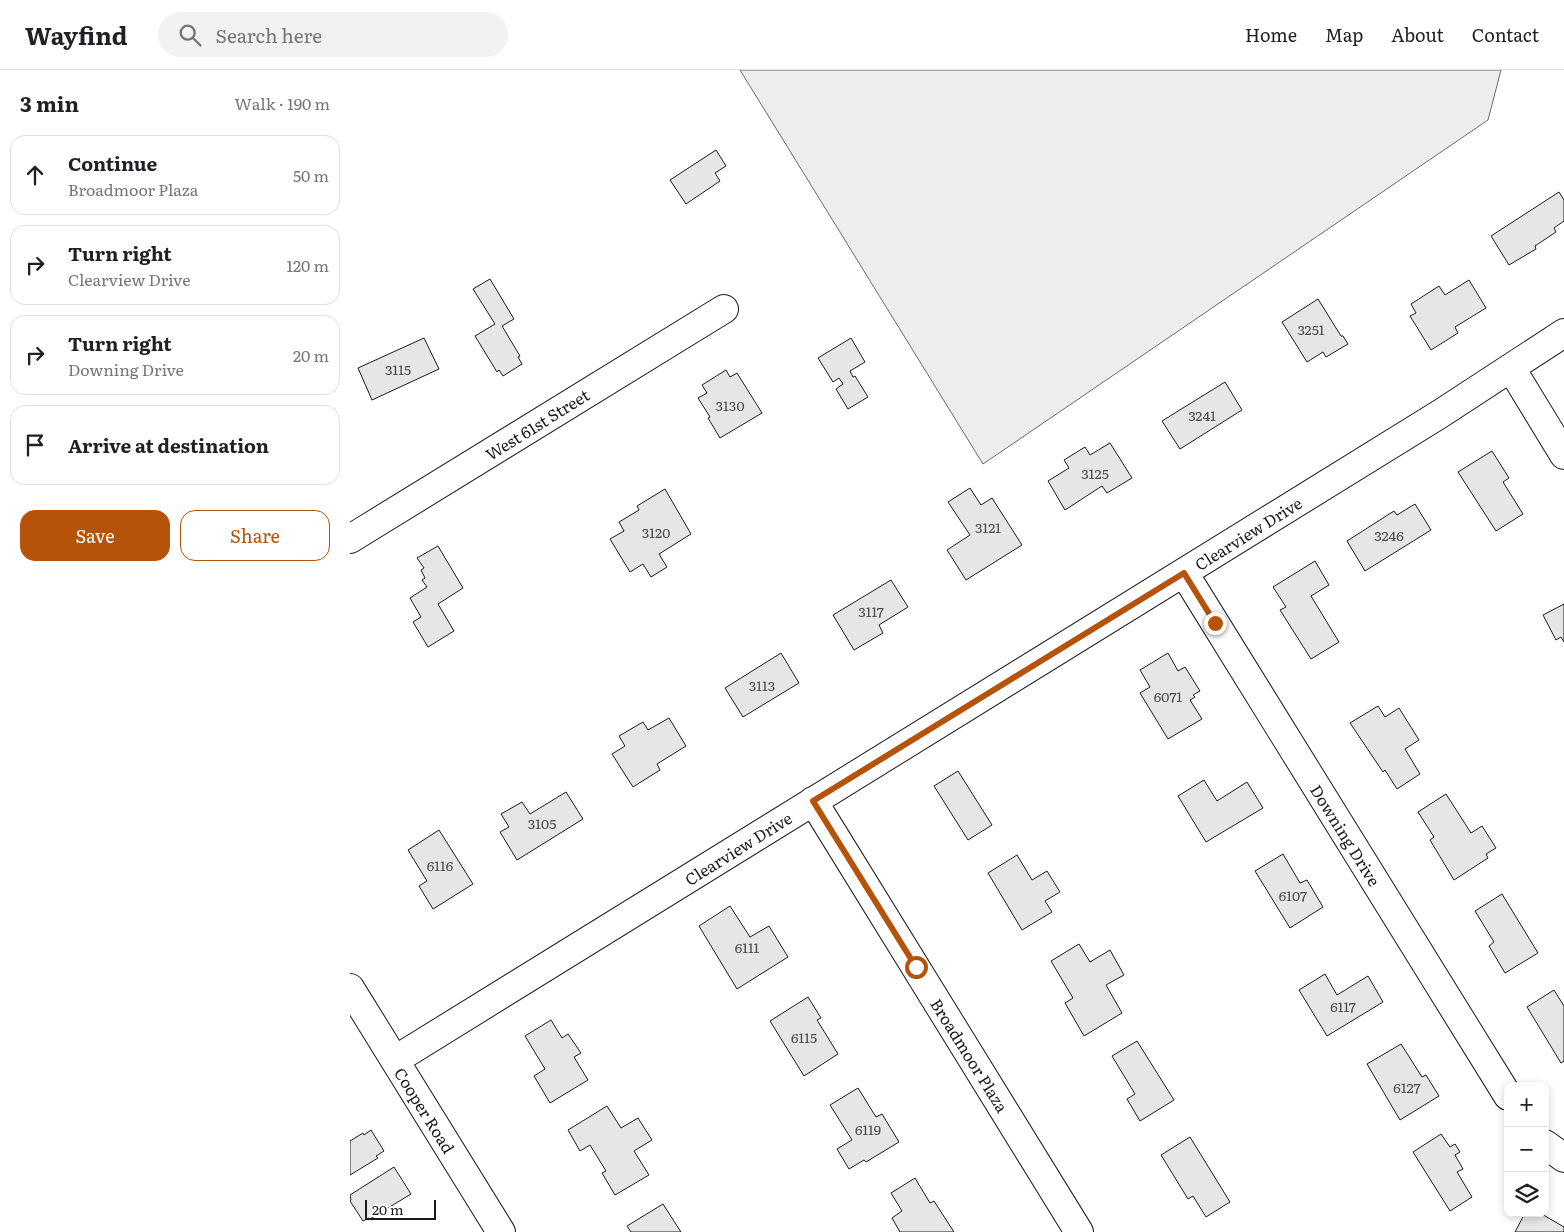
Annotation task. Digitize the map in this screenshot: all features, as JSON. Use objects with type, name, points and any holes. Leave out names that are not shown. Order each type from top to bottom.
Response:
[{"type":"street","name":"West 61st Street","points":[[350,538],[724,309]]},
{"type":"street","name":"Clearview Drive","points":[[395,1060],[1440,414],[1564,333]]},
{"type":"street","points":[[1511,368],[1564,454]]},
{"type":"street","name":"Downing Drive","points":[[1184,573],[1504,1090]]},
{"type":"street","name":"Broadmoor Plaza","points":[[813,801],[1079,1232]]},
{"type":"street","name":"Cooper Road","points":[[350,988],[501,1232]]},
{"type":"street","points":[[1549,1147],[1564,1158]]},
{"type":"shaded area","points":[[740,70],[1501,70],[1488,120],[983,464]]},
{"type":"building","points":[[716,150],[726,166],[715,173],[720,181],[686,204],[670,180]]},
{"type":"building","points":[[1559,192],[1564,200],[1564,221],[1554,228],[1556,232],[1535,246],[1536,249],[1509,265],[1491,236]]},
{"type":"building","points":[[490,279],[514,319],[502,326],[520,356],[518,357],[522,364],[503,376],[499,370],[497,372],[475,336],[495,324],[473,289]]},
{"type":"building","points":[[1469,280],[1486,308],[1455,327],[1458,333],[1431,350],[1410,316],[1416,313],[1411,304],[1439,286],[1445,295]]},
{"type":"building","points":[[1318,299],[1348,344],[1326,357],[1323,352],[1307,362],[1282,322]]},
{"type":"building","points":[[424,338],[439,369],[372,400],[358,368]]},
{"type":"building","points":[[851,338],[865,362],[850,371],[868,397],[848,409],[836,389],[843,384],[839,378],[833,382],[818,358]]},
{"type":"building","points":[[726,370],[730,377],[737,373],[762,413],[720,438],[698,398],[707,393],[702,385]]},
{"type":"building","points":[[1225,382],[1242,410],[1180,449],[1162,421]]},
{"type":"building","points":[[1110,443],[1132,478],[1107,493],[1102,486],[1065,510],[1048,481],[1069,468],[1064,460],[1085,447],[1090,455]]},
{"type":"building","points":[[1492,451],[1509,478],[1503,482],[1523,514],[1496,531],[1458,472]]},
{"type":"building","points":[[970,488],[981,505],[992,498],[1022,545],[966,580],[947,550],[970,535],[948,502]]},
{"type":"building","points":[[665,489],[691,534],[659,554],[667,567],[651,577],[643,564],[630,572],[610,539],[624,531],[619,522],[639,510],[637,506]]},
{"type":"building","points":[[1415,504],[1431,530],[1365,571],[1347,541],[1394,511],[1397,515]]},
{"type":"building","points":[[438,546],[463,588],[438,604],[454,631],[428,647],[413,622],[421,617],[410,598],[427,587],[422,580],[425,578],[421,570],[424,568],[417,558]]},
{"type":"building","points":[[1315,561],[1329,585],[1311,596],[1339,642],[1311,659],[1280,610],[1286,607],[1273,587]]},
{"type":"building","points":[[891,580],[908,607],[879,625],[883,633],[854,650],[833,615]]},
{"type":"building","points":[[1564,604],[1564,642],[1561,637],[1556,640],[1543,615]]},
{"type":"building","points":[[781,653],[799,683],[743,717],[725,688]]},
{"type":"building","points":[[1168,653],[1178,671],[1185,667],[1200,691],[1193,695],[1195,697],[1190,700],[1202,719],[1168,739],[1140,693],[1150,687],[1140,670]]},
{"type":"building","points":[[1378,706],[1385,717],[1399,708],[1419,740],[1405,749],[1420,774],[1397,789],[1385,770],[1383,772],[1350,723]]},
{"type":"building","points":[[669,718],[686,746],[657,764],[660,770],[633,787],[612,754],[625,746],[619,736],[643,722],[648,730]]},
{"type":"building","points":[[958,771],[992,825],[968,840],[934,786]]},
{"type":"building","points":[[1204,780],[1217,801],[1247,782],[1263,808],[1206,842],[1178,796]]},
{"type":"building","points":[[566,792],[583,819],[517,860],[500,832],[509,827],[501,814],[522,802],[530,814]]},
{"type":"building","points":[[1446,794],[1471,833],[1482,826],[1496,848],[1486,854],[1488,858],[1454,880],[1430,840],[1434,837],[1418,812]]},
{"type":"building","points":[[439,830],[473,884],[433,909],[419,886],[427,881],[408,850]]},
{"type":"building","points":[[1283,854],[1300,883],[1307,880],[1323,907],[1290,928],[1255,871]]},
{"type":"building","points":[[1017,855],[1032,880],[1047,871],[1060,892],[1045,901],[1052,912],[1022,930],[988,873]]},
{"type":"building","points":[[1502,894],[1538,953],[1505,973],[1489,946],[1494,942],[1475,911]]},
{"type":"building","points":[[730,906],[750,937],[769,926],[788,957],[737,989],[699,926]]},
{"type":"building","points":[[1079,944],[1090,962],[1110,950],[1124,975],[1106,985],[1122,1013],[1084,1036],[1065,1003],[1073,998],[1051,961]]},
{"type":"building","points":[[1325,974],[1337,995],[1368,976],[1383,1002],[1327,1036],[1299,990]]},
{"type":"building","points":[[1554,990],[1564,1006],[1564,1061],[1561,1063],[1527,1007]]},
{"type":"building","points":[[808,997],[821,1018],[817,1020],[838,1054],[804,1076],[770,1021]]},
{"type":"building","points":[[551,1020],[562,1038],[568,1034],[581,1053],[574,1057],[588,1080],[550,1103],[534,1076],[545,1069],[525,1036]]},
{"type":"building","points":[[1137,1041],[1174,1100],[1140,1121],[1127,1099],[1135,1094],[1112,1056]]},
{"type":"building","points":[[1401,1044],[1422,1077],[1426,1075],[1439,1096],[1400,1120],[1367,1064]]},
{"type":"building","points":[[858,1088],[876,1117],[882,1114],[899,1142],[866,1162],[864,1160],[849,1169],[837,1149],[852,1140],[830,1105]]},
{"type":"building","points":[[607,1106],[621,1128],[638,1118],[652,1140],[634,1151],[649,1175],[615,1195],[602,1173],[606,1171],[590,1145],[580,1151],[568,1130]]},
{"type":"building","points":[[371,1130],[384,1151],[376,1156],[378,1158],[350,1175],[350,1141]]},
{"type":"building","points":[[1441,1134],[1450,1147],[1455,1144],[1460,1152],[1455,1155],[1463,1169],[1457,1172],[1472,1197],[1450,1211],[1413,1152]]},
{"type":"building","points":[[1190,1137],[1230,1202],[1206,1217],[1193,1196],[1188,1199],[1161,1155]]},
{"type":"building","points":[[394,1167],[411,1194],[370,1219],[363,1221],[350,1201],[350,1195]]},
{"type":"building","points":[[915,1178],[930,1203],[934,1201],[954,1232],[900,1232],[892,1218],[902,1211],[891,1193]]},
{"type":"building","points":[[663,1204],[681,1232],[631,1232],[627,1226]]},
{"type":"building","points":[[1523,1217],[1547,1217],[1564,1227],[1564,1232],[1515,1232]]},
{"type":"route","points":[[916,967],[813,801],[1184,573],[1215,623]]}]
